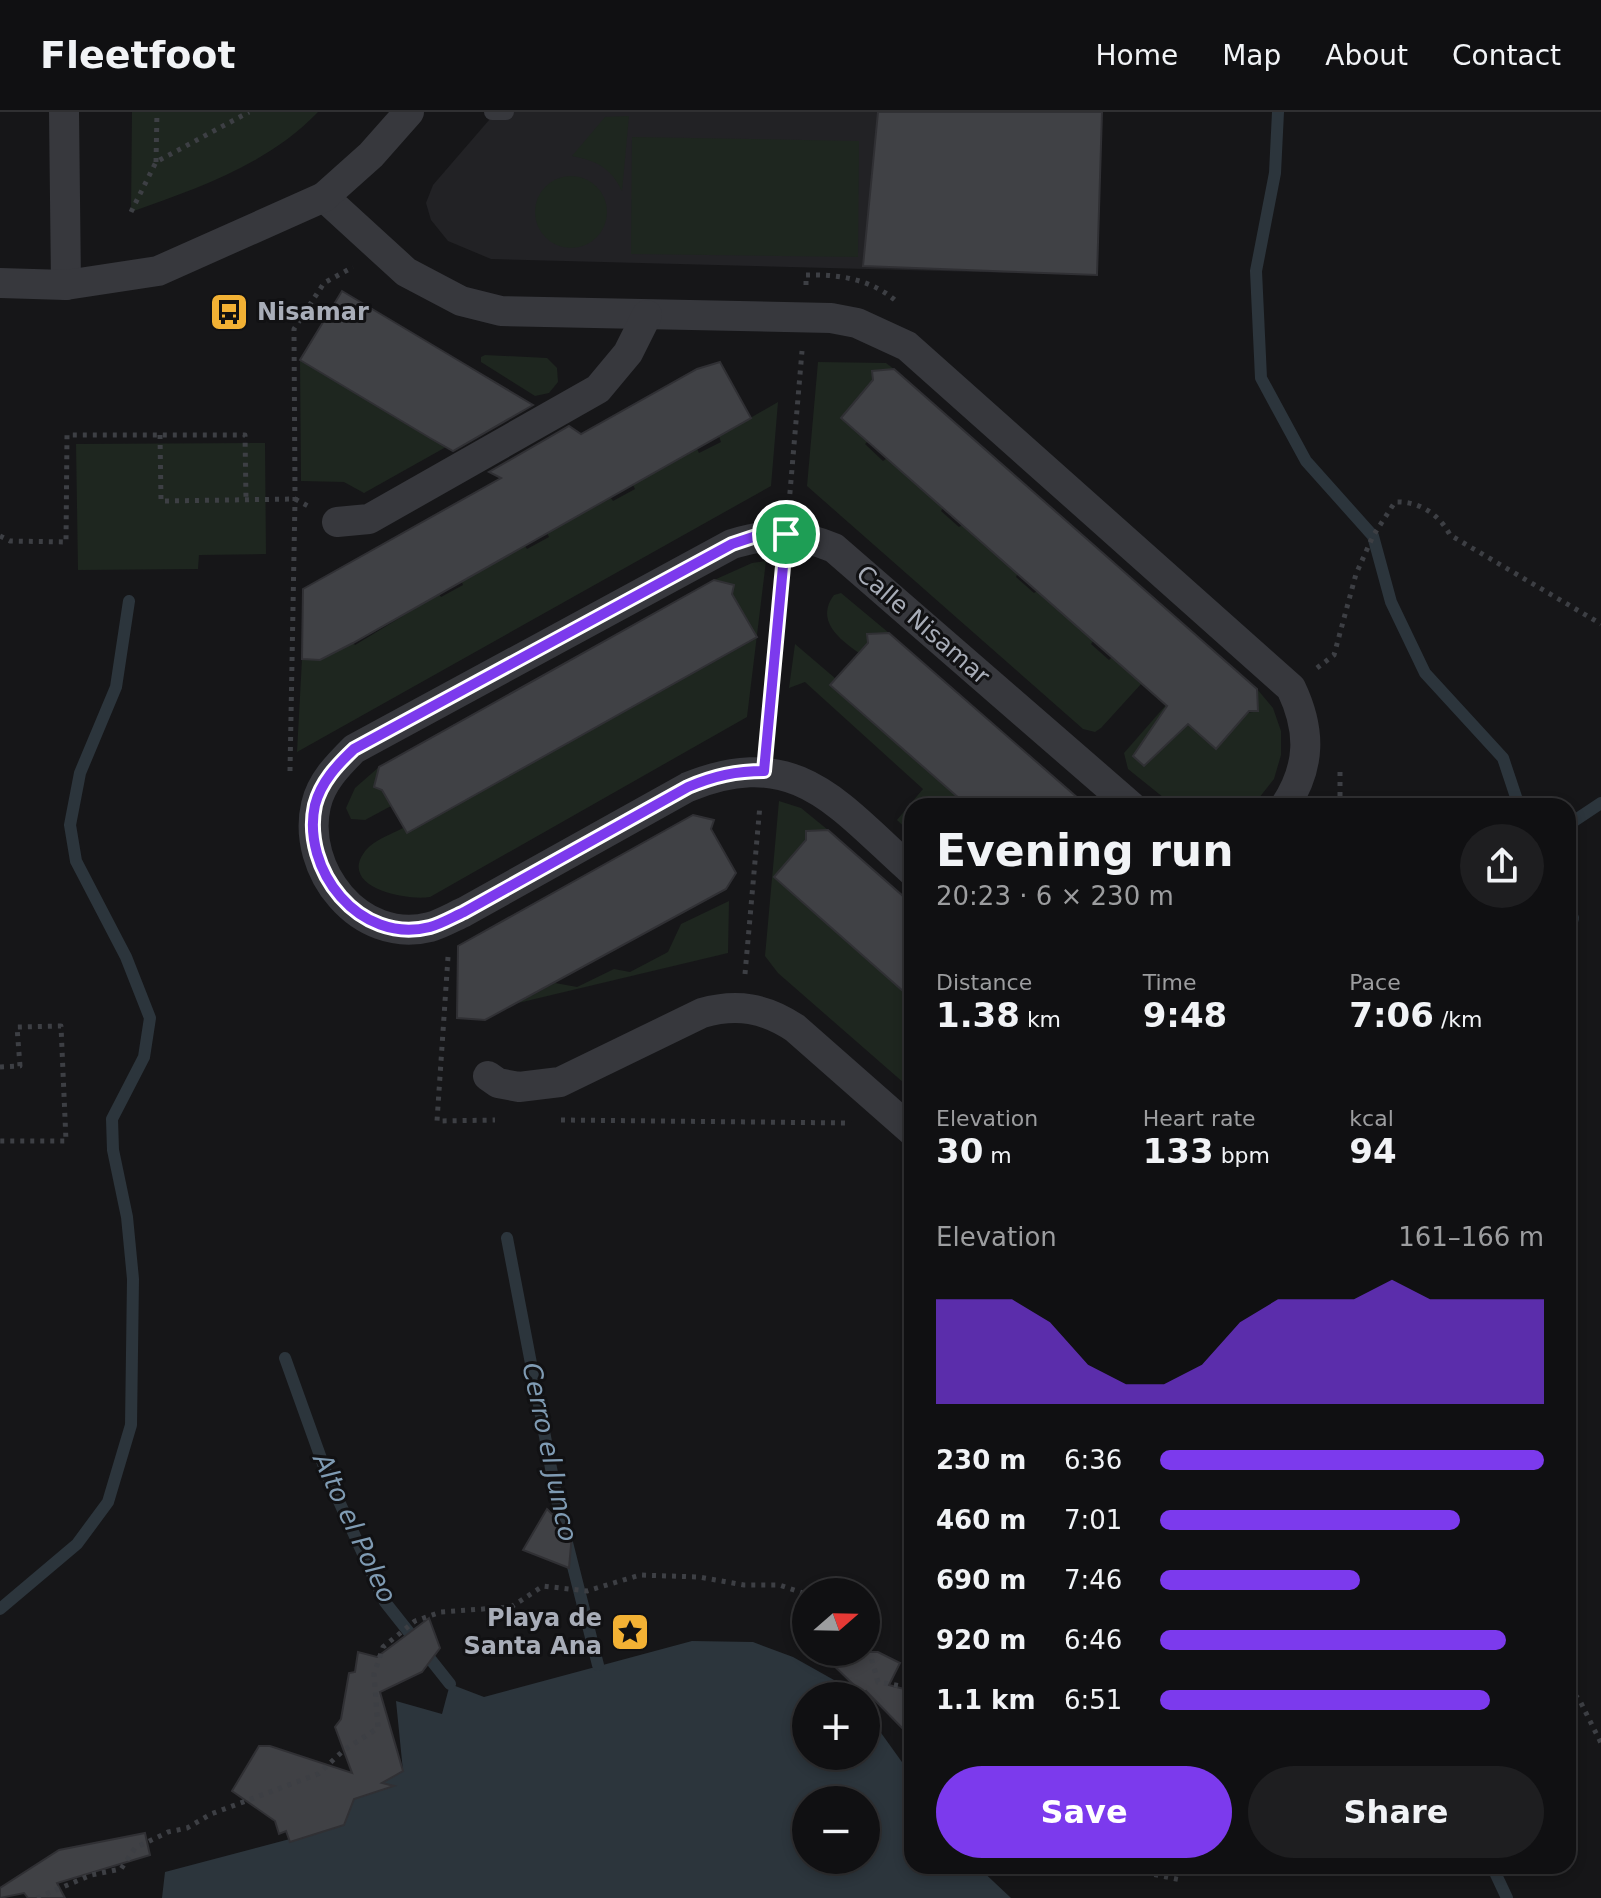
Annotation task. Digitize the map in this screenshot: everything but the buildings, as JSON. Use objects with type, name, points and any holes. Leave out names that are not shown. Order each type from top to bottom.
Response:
[{"type":"street","points":[[64,112],[66,285]]},
{"type":"street","points":[[0,283],[66,285],[158,271],[324,197],[371,155],[409,112]]},
{"type":"street","points":[[324,197],[406,272],[461,301],[501,311],[831,318],[870,328],[907,346],[1291,688],[1304,723],[1306,761],[1298,786],[1290,798]]},
{"type":"street","points":[[337,522],[369,519],[598,389],[628,353],[647,315]]},
{"type":"street","name":"Calle Nisamar","points":[[904,864],[820,789],[793,777],[764,771],[727,773],[688,787],[464,912],[428,927],[395,928],[364,917],[338,896],[320,868],[312,836],[316,803],[330,772],[354,749],[732,544],[759,535],[786,534],[811,538],[834,548],[1122,798]]},
{"type":"street","points":[[488,1076],[498,1083],[519,1087],[560,1082],[702,1013],[723,1007],[742,1007],[774,1014],[795,1028],[904,1124]]},
{"type":"lane","points":[[492,112],[506,112]]},
{"type":"path","points":[[131,212],[156,162],[157,112]]},
{"type":"path","points":[[156,162],[249,112]]},
{"type":"path","points":[[290,780],[295,499],[294,329],[324,283],[350,271],[374,243]]},
{"type":"path","points":[[742,1007],[801,363]]},
{"type":"path","points":[[0,536],[10,541],[66,542],[67,435],[245,435],[246,500]]},
{"type":"path","points":[[160,435],[161,501],[295,499],[337,522]]},
{"type":"path","points":[[1313,670],[1334,655],[1356,574],[1373,536],[1395,502],[1411,501],[1442,519],[1450,535],[1601,624]]},
{"type":"path","points":[[448,951],[437,1121],[500,1120]]},
{"type":"path","points":[[0,1067],[20,1066],[17,1027],[61,1026],[66,1141],[0,1141]]},
{"type":"path","points":[[547,1120],[863,1123]]},
{"type":"path","points":[[37,1898],[91,1875],[121,1869],[135,1848],[168,1832],[187,1828],[211,1814],[318,1774],[344,1750],[378,1728],[374,1674],[383,1647],[415,1621],[441,1612],[511,1607],[543,1586],[587,1591],[640,1575],[699,1577],[744,1585],[779,1585],[792,1589]]},
{"type":"path","points":[[874,1666],[878,1682],[904,1687]]},
{"type":"path","points":[[1576,1696],[1601,1743]]},
{"type":"path","points":[[1152,1874],[1181,1880]]},
{"type":"shaded area","points":[[132,112],[318,112],[298,131],[254,161],[206,184],[131,212]]},
{"type":"shaded area","points":[[496,112],[1102,112],[1097,275],[491,259],[448,241],[431,220],[426,203],[433,185]]},
{"type":"shaded area","points":[[629,116],[622,191],[602,166],[572,156],[605,117]]},
{"type":"shaded area","points":[[632,137],[859,141],[858,257],[631,254]]},
{"type":"shaded area","points":[[571,176],[591,182],[601,192],[607,212],[601,232],[591,242],[571,248],[551,242],[541,232],[535,212],[541,192],[551,182]]},
{"type":"shaded area","points":[[481,357],[547,358],[557,368],[558,382],[549,393],[535,396],[481,362]]},
{"type":"shaded area","points":[[300,360],[446,447],[364,493],[344,482],[301,481]]},
{"type":"shaded area","points":[[818,362],[886,363],[894,369],[872,371],[873,380],[841,418],[868,441],[865,444],[883,461],[887,458],[944,507],[941,511],[959,527],[963,524],[1018,573],[1016,577],[1034,593],[1038,590],[1094,640],[1091,644],[1109,660],[1112,657],[1142,683],[1101,728],[1095,732],[1083,729],[807,486]]},
{"type":"shaded area","points":[[778,402],[771,486],[297,752],[302,659],[320,660],[352,642],[355,645],[439,594],[441,597],[463,585],[462,582],[521,548],[525,546],[527,549],[549,537],[547,533],[611,498],[613,501],[635,489],[633,485],[697,449],[699,453],[721,442],[719,436]]},
{"type":"shaded area","points":[[265,443],[266,554],[199,555],[198,569],[78,570],[76,444]]},
{"type":"shaded area","points":[[766,561],[757,637],[732,594],[734,585],[714,580],[752,563]]},
{"type":"shaded area","points":[[841,593],[889,633],[867,634],[868,643],[859,653],[837,635],[828,621],[829,604],[834,595]]},
{"type":"shaded area","points":[[757,638],[747,717],[430,897],[391,894],[367,882],[360,874],[359,863],[369,846],[378,840],[403,828],[407,833]]},
{"type":"shaded area","points":[[795,644],[836,679],[831,685],[959,798],[915,798],[923,789],[805,682],[789,688]]},
{"type":"shaded area","points":[[1257,689],[1273,708],[1281,731],[1281,755],[1274,779],[1259,798],[1164,798],[1128,769],[1124,753],[1166,705],[1188,724],[1258,711]]},
{"type":"shaded area","points":[[379,767],[374,787],[382,790],[391,806],[365,820],[351,819],[346,808],[355,788]]},
{"type":"shaded area","points":[[779,801],[801,808],[828,830],[806,831],[806,840],[774,877],[904,992],[904,1083],[778,973],[765,956]]},
{"type":"shaded area","points":[[904,812],[904,827],[897,820]]},
{"type":"shaded area","points":[[729,901],[728,953],[518,1003],[555,983],[577,987],[614,969],[630,972],[668,952],[681,924]]},
{"type":"shaded area","points":[[692,1641],[753,1642],[792,1657],[792,1666],[809,1666],[838,1682],[792,1682],[792,1770],[880,1770],[880,1731],[904,1765],[904,1874],[986,1874],[1011,1898],[162,1898],[165,1872],[339,1826],[363,1782],[386,1781],[403,1771],[396,1701],[442,1714],[450,1684],[484,1697]]},
{"type":"waterway","points":[[1278,112],[1275,173],[1256,271],[1261,378],[1306,461],[1373,536],[1391,602],[1425,673],[1503,758],[1516,798]]},
{"type":"waterway","points":[[0,1609],[77,1544],[108,1502],[131,1425],[133,1279],[127,1217],[113,1150],[112,1119],[144,1057],[150,1018],[126,957],[76,861],[70,825],[80,773],[116,687],[129,601]]},
{"type":"waterway","points":[[1576,820],[1601,803]]},
{"type":"waterway","name":"Cerro el Junco","points":[[507,1238],[560,1515],[598,1665]]},
{"type":"waterway","name":"Alto el Poleo","points":[[285,1358],[327,1475],[385,1602],[450,1684]]},
{"type":"waterway","points":[[1496,1874],[1507,1898]]},
{"type":"place","name":"Nisamar","points":[[229,312]]},
{"type":"place","name":"Playa de Santa Ana","points":[[630,1632]]},
{"type":"route","points":[[786,534],[764,771],[739,771],[688,787],[464,912],[428,927],[395,928],[364,917],[338,896],[320,868],[312,836],[316,803],[330,772],[354,749],[732,544],[759,535],[786,534]]}]
